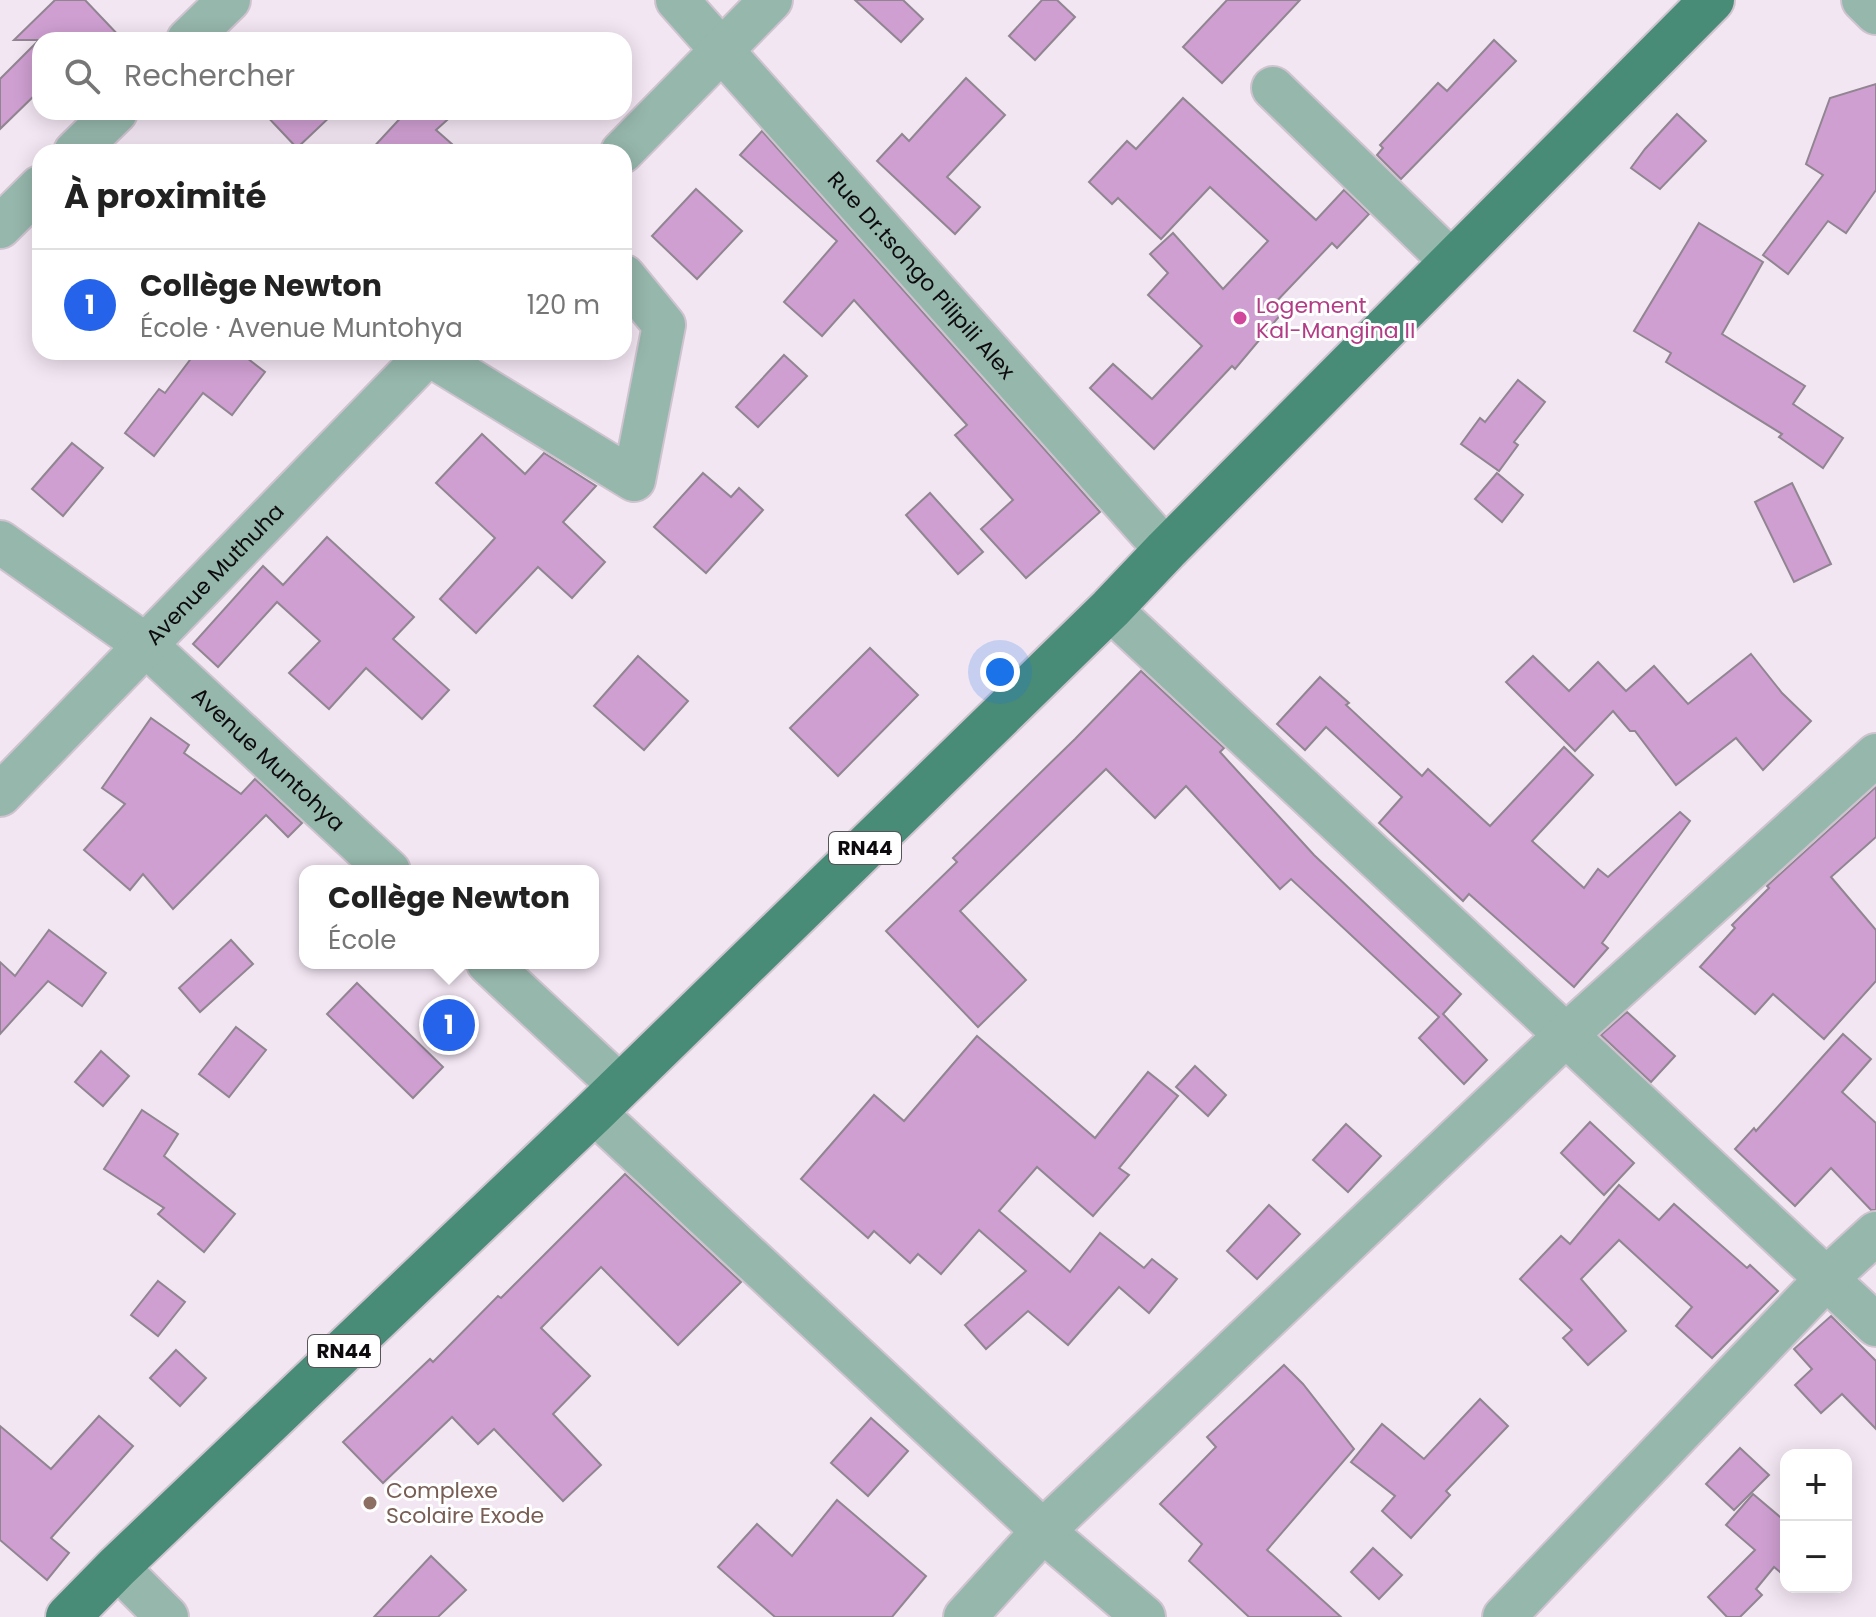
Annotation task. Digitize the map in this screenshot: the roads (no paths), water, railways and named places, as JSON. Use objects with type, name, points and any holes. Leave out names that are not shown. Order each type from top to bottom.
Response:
[{"type":"main road","name":"RN44","points":[[68,1617],[607,1099],[1110,609],[1712,0]]},
{"type":"street","points":[[196,32],[229,0]]},
{"type":"street","name":"Rue Dr.tsongo Pilipili Alex","points":[[677,0],[1166,550]]},
{"type":"street","points":[[630,144],[771,0]]},
{"type":"street","points":[[1863,0],[1876,13]]},
{"type":"street","points":[[1273,88],[1452,262]]},
{"type":"street","points":[[83,144],[108,120]]},
{"type":"street","points":[[0,227],[32,195]]},
{"type":"street","points":[[440,360],[634,480],[664,325],[632,286]]},
{"type":"street","name":"Avenue Muthuha","points":[[0,795],[422,360]]},
{"type":"street","name":"Avenue Muntohya","points":[[0,542],[147,646],[383,865]]},
{"type":"street","points":[[1110,609],[1876,1325]]},
{"type":"street","points":[[965,1617],[1043,1531],[1565,1036],[1876,755]]},
{"type":"street","points":[[493,969],[607,1099],[1043,1531],[1144,1617]]},
{"type":"street","points":[[1504,1617],[1827,1278],[1876,1233]]},
{"type":"street","points":[[117,1567],[167,1617]]},
{"type":"place","name":"Logement Kal-Mangina II","points":[[1240,318]]},
{"type":"place","name":"Collège Newton","points":[[449,1025]]},
{"type":"place","name":"Complexe Scolaire Exode","points":[[370,1503]]}]
